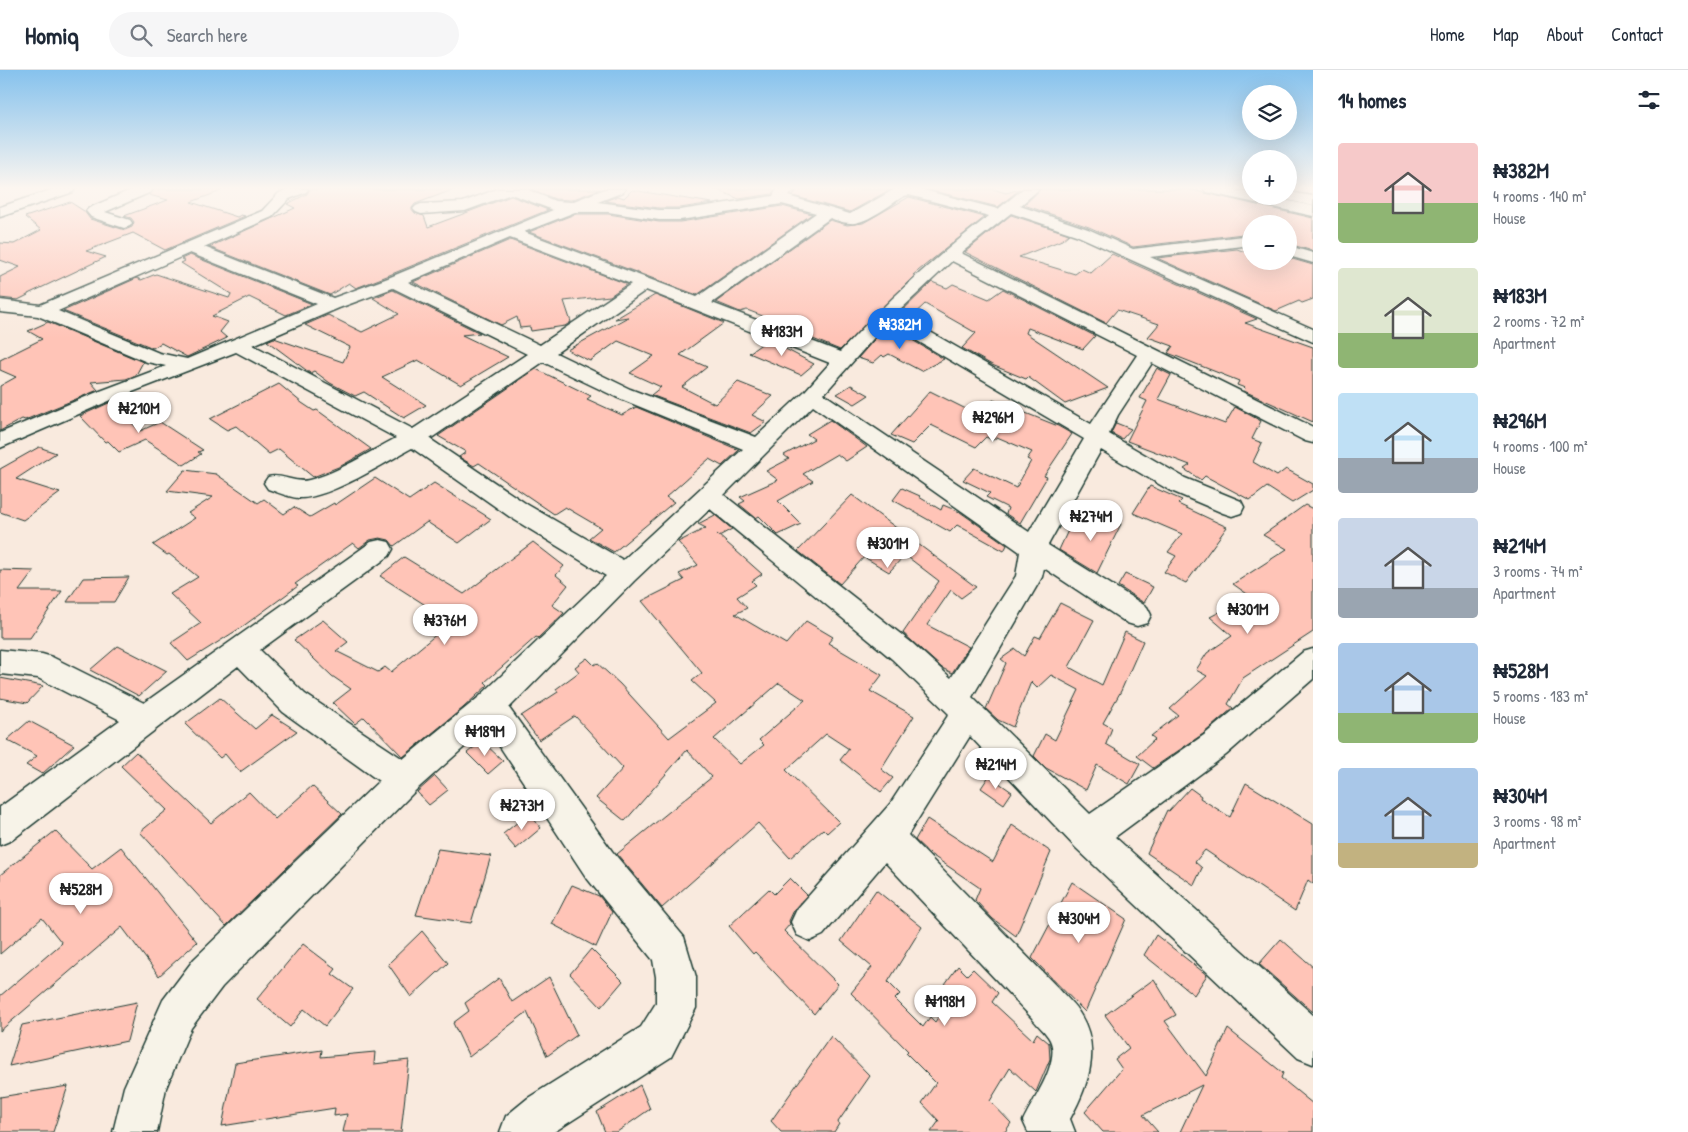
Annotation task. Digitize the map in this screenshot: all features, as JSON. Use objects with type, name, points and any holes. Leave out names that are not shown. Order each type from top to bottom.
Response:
[{"type":"main road","points":[[42,311],[213,239]]},
{"type":"main road","points":[[0,441],[144,380],[189,365],[333,304],[394,282],[495,239]]},
{"type":"main road","points":[[527,239],[844,361]]},
{"type":"main road","points":[[699,304],[791,239]]},
{"type":"main road","points":[[136,1132],[145,1087],[177,1014],[208,973],[404,779],[490,706],[625,574],[709,496],[812,395],[885,314],[950,254],[970,239]]},
{"type":"main road","points":[[1095,239],[1310,333]]},
{"type":"main road","points":[[1127,254],[1242,241]]},
{"type":"main road","points":[[192,248],[333,304]]},
{"type":"main road","points":[[1297,253],[1313,258]]},
{"type":"main road","points":[[950,254],[1149,352],[1313,436]]},
{"type":"main road","points":[[394,282],[622,393],[758,448]]},
{"type":"main road","points":[[276,484],[298,490],[314,487],[335,479],[448,419],[644,283]]},
{"type":"main road","points":[[0,306],[42,311],[154,358],[189,365]]},
{"type":"main road","points":[[885,314],[1178,484],[1232,507]]},
{"type":"main road","points":[[236,344],[413,438],[519,510],[625,574]]},
{"type":"main road","points":[[810,922],[902,816],[1029,577],[1032,548],[1097,436],[1107,415],[1149,352]]},
{"type":"main road","points":[[144,380],[154,358]]},
{"type":"main road","points":[[812,395],[1032,548],[1137,615]]},
{"type":"main road","points":[[709,496],[902,651],[961,706],[1088,836],[1313,1043]]},
{"type":"main road","points":[[0,828],[145,718],[380,549]]},
{"type":"main road","points":[[240,649],[294,702],[404,779]]},
{"type":"main road","points":[[1088,836],[1215,745],[1313,661]]},
{"type":"main road","points":[[0,662],[42,666],[145,718]]},
{"type":"main road","points":[[490,706],[599,864],[670,952],[676,977],[676,1008],[656,1042],[543,1113],[522,1132]]},
{"type":"main road","points":[[885,837],[1046,1004],[1068,1032],[1072,1056],[1064,1086],[1045,1121],[1053,1132]]},
{"type":"building","points":[[24,239],[118,239],[86,251],[106,257],[18,300],[0,298],[0,277],[20,267],[0,260],[0,243],[14,244]]},
{"type":"building","points":[[143,239],[192,239],[165,250]]},
{"type":"building","points":[[228,239],[478,239],[356,288],[349,283],[330,295],[209,247]]},
{"type":"building","points":[[546,239],[777,239],[697,295]]},
{"type":"building","points":[[804,239],[958,239],[913,275],[915,275],[840,350],[781,326],[784,324],[747,310],[740,312],[716,302]]},
{"type":"building","points":[[982,239],[1064,239],[1019,257],[1075,274],[1082,269],[1091,273],[1112,254],[1257,319],[1245,323],[1313,347],[1313,422],[1244,391],[1245,388],[1237,385],[1239,381],[1168,353],[1173,346],[1148,337],[1159,324],[1117,310],[1106,323],[965,252]]},
{"type":"building","points":[[1114,239],[1204,239],[1133,247]]},
{"type":"building","points":[[1297,239],[1313,239],[1313,251],[1297,246]]},
{"type":"building","points":[[510,240],[627,284],[610,296],[564,301],[571,322],[565,326],[531,331],[530,327],[520,328],[517,317],[501,325],[413,282]]},
{"type":"building","points":[[1237,249],[1242,251],[1242,270],[1297,270],[1297,260],[1313,265],[1313,299],[1302,303],[1299,301],[1276,311],[1157,258]]},
{"type":"building","points":[[190,255],[312,304],[286,315],[249,297],[212,316],[228,322],[220,332],[227,338],[187,357],[161,343],[153,348],[63,311],[137,278],[141,280],[156,274],[229,298],[231,294],[181,263],[185,261],[181,259]]},
{"type":"building","points":[[932,282],[947,288],[953,284],[989,299],[1003,289],[1095,336],[1083,349],[1028,328],[1026,333],[1108,388],[1065,404],[1028,377],[1026,379],[992,365],[962,348],[976,333],[925,304],[910,318],[900,313]]},
{"type":"building","points":[[393,290],[480,333],[462,335],[508,357],[461,385],[418,360],[382,377],[426,405],[404,418],[364,392],[355,396],[330,383],[314,371],[310,373],[267,341],[274,338],[343,362],[350,347],[305,325],[328,315],[362,332],[399,314],[373,298]]},
{"type":"building","points":[[655,295],[724,323],[680,355],[707,367],[682,387],[715,404],[738,382],[773,396],[752,415],[766,422],[751,433],[651,395],[661,387],[630,373],[654,356],[618,341],[590,361],[567,350],[628,317],[615,319]]},
{"type":"building","points":[[48,322],[143,362],[136,375],[126,379],[91,382],[98,390],[25,420],[22,419],[0,431],[0,386],[16,377],[0,370],[0,360],[42,339],[28,331]]},
{"type":"building","points":[[887,325],[944,359],[921,371],[889,354],[884,357],[882,355],[873,363],[858,358]]},
{"type":"building","points":[[767,340],[814,364],[801,375],[749,353]]},
{"type":"building","points":[[1157,368],[1171,375],[1158,399],[1225,424],[1235,407],[1261,421],[1252,439],[1262,443],[1253,462],[1277,476],[1286,469],[1313,484],[1313,490],[1292,503],[1267,487],[1250,500],[1205,476],[1201,480],[1184,469],[1190,465],[1127,441],[1147,401],[1140,398]]},
{"type":"building","points":[[536,369],[591,396],[587,399],[622,415],[636,407],[739,450],[722,466],[709,459],[666,497],[674,502],[614,552],[589,538],[601,528],[565,507],[554,514],[479,463],[474,466],[459,457],[466,452],[438,436]]},
{"type":"building","points":[[279,384],[302,403],[314,411],[317,410],[371,449],[341,466],[313,477],[279,449],[269,454],[236,426],[227,430],[210,419]]},
{"type":"building","points":[[851,385],[869,395],[855,404],[837,394]]},
{"type":"building","points":[[930,391],[970,411],[978,404],[986,408],[993,400],[1058,426],[1072,434],[1044,476],[1047,477],[1020,523],[1006,514],[1008,508],[986,497],[990,493],[963,480],[974,468],[1016,488],[1031,461],[1027,459],[1032,452],[997,437],[993,440],[986,437],[976,447],[931,425],[912,444],[891,435]]},
{"type":"building","points":[[111,402],[140,431],[160,422],[203,450],[198,452],[201,454],[184,465],[145,440],[119,452],[108,441],[105,442],[80,416]]},
{"type":"building","points":[[830,420],[867,447],[846,461],[837,454],[803,474],[813,481],[778,501],[801,524],[778,535],[759,516],[756,518],[739,504],[745,501],[740,497],[778,480],[766,471],[789,459],[784,455],[814,439],[807,434]]},
{"type":"building","points":[[1116,423],[1131,429],[1122,439],[1111,433]]},
{"type":"building","points":[[39,447],[56,453],[16,479],[60,493],[23,520],[0,512],[0,469]]},
{"type":"building","points":[[185,470],[216,474],[258,503],[264,499],[284,514],[294,507],[310,517],[334,503],[335,505],[375,478],[409,500],[434,483],[491,519],[459,543],[427,522],[394,546],[389,540],[380,538],[370,540],[359,548],[353,543],[295,584],[298,586],[242,627],[188,661],[171,643],[201,623],[170,594],[198,577],[169,554],[167,555],[153,545],[195,518],[188,513],[213,497],[167,491]]},
{"type":"building","points":[[1150,486],[1182,500],[1178,504],[1227,527],[1186,583],[1164,572],[1176,556],[1168,552],[1182,534],[1133,513]]},
{"type":"building","points":[[902,488],[920,496],[941,510],[943,505],[960,512],[1007,545],[1004,551],[957,525],[950,532],[893,500]]},
{"type":"building","points":[[852,495],[976,587],[961,598],[951,590],[927,625],[969,647],[952,673],[942,668],[903,633],[939,581],[905,555],[889,572],[864,557],[840,584],[798,551]]},
{"type":"building","points":[[1305,505],[1313,509],[1313,632],[1243,678],[1228,704],[1233,708],[1203,734],[1153,768],[1137,756],[1155,739],[1151,736],[1178,715],[1170,709],[1207,676],[1196,670],[1207,653],[1232,636],[1210,617],[1250,596],[1233,584],[1287,549],[1263,535]]},
{"type":"building","points":[[1097,514],[1121,524],[1097,573],[1059,550],[1070,526],[1086,531]]},
{"type":"building","points":[[715,515],[732,529],[719,536],[762,574],[752,581],[756,585],[737,597],[747,608],[735,614],[786,644],[806,621],[833,637],[828,643],[882,675],[870,691],[914,716],[881,769],[893,778],[881,792],[840,760],[849,749],[826,734],[786,770],[839,822],[827,833],[823,829],[790,858],[758,823],[662,908],[617,854],[712,777],[687,750],[625,821],[596,798],[623,768],[575,716],[539,740],[521,716],[558,692],[556,689],[579,672],[575,667],[587,658],[594,665],[597,663],[620,684],[669,738],[716,703],[692,681],[702,673],[642,601],[684,580],[679,574],[698,565],[678,542],[706,528],[698,524]],"holes":[[[779,683],[805,700],[759,740],[764,745],[740,764],[714,739]]]},
{"type":"building","points":[[533,542],[564,566],[556,575],[568,585],[552,605],[564,613],[538,638],[536,637],[485,682],[488,685],[463,708],[403,757],[364,717],[355,724],[333,703],[351,689],[332,676],[294,640],[323,620],[348,642],[336,651],[378,672],[385,667],[391,672],[444,628],[434,621],[441,615],[380,576],[404,557],[464,594]]},
{"type":"building","points":[[0,570],[34,571],[19,591],[62,591],[30,638],[0,638]]},
{"type":"building","points":[[1125,574],[1153,587],[1144,603],[1118,586]]},
{"type":"building","points":[[129,577],[114,602],[67,602],[83,578]]},
{"type":"building","points":[[1060,603],[1094,620],[1069,667],[1102,685],[1125,632],[1143,641],[1121,691],[1103,723],[1112,728],[1106,744],[1140,764],[1129,784],[1097,765],[1086,790],[1046,768],[1034,756],[1045,734],[1055,740],[1079,690],[1051,675],[1037,688],[1031,682],[1013,727],[998,720],[986,709],[1006,663],[1001,659],[1015,649],[1024,656],[1035,636],[1040,638]]},
{"type":"building","points":[[118,646],[167,671],[139,696],[90,670]]},
{"type":"building","points":[[0,678],[43,686],[27,703],[0,698]]},
{"type":"building","points":[[220,698],[255,729],[272,715],[297,731],[240,772],[225,754],[220,758],[185,724]]},
{"type":"building","points":[[29,721],[74,745],[42,774],[26,765],[37,756],[7,740]]},
{"type":"building","points":[[482,741],[503,761],[488,774],[467,753]]},
{"type":"building","points":[[136,752],[211,823],[249,792],[275,819],[312,786],[342,814],[226,926],[140,832],[167,810],[121,766]]},
{"type":"building","points":[[435,776],[448,790],[429,805],[417,792]]},
{"type":"building","points":[[989,776],[1012,792],[1004,804],[981,788]]},
{"type":"building","points":[[1246,783],[1313,824],[1313,884],[1308,880],[1295,911],[1205,850],[1195,862],[1202,868],[1194,885],[1147,853],[1167,810],[1169,811],[1190,788],[1201,796],[1200,798],[1230,817]]},
{"type":"building","points":[[529,813],[541,828],[516,849],[503,834]]},
{"type":"building","points":[[927,819],[993,862],[1012,825],[1051,852],[1016,936],[993,919],[975,900],[980,888],[930,854],[915,840]]},
{"type":"building","points":[[55,831],[92,869],[121,847],[197,942],[159,976],[122,927],[0,1031],[0,996],[62,943],[42,918],[0,954],[0,875]]},
{"type":"building","points":[[438,849],[491,856],[471,923],[416,915]]},
{"type":"building","points":[[790,878],[807,895],[795,908],[789,921],[790,924],[784,931],[838,984],[814,1014],[755,952],[753,954],[729,926],[769,889],[774,894]]},
{"type":"building","points":[[1072,882],[1126,919],[1085,1012],[1032,958]]},
{"type":"building","points":[[572,885],[599,896],[612,912],[596,947],[552,924]]},
{"type":"building","points":[[876,890],[922,927],[888,982],[900,994],[895,999],[923,1027],[930,1017],[935,1022],[954,993],[945,984],[958,966],[967,975],[973,969],[998,993],[992,1002],[1033,1040],[1037,1033],[1049,1043],[1050,1059],[1036,1092],[1010,1068],[990,1101],[1011,1123],[1005,1132],[931,1132],[939,1121],[922,1103],[936,1083],[906,1053],[908,1051],[851,993],[872,967],[841,941]]},
{"type":"building","points":[[422,931],[448,963],[411,997],[388,964]]},
{"type":"building","points":[[1156,935],[1207,975],[1194,995],[1144,955]]},
{"type":"building","points":[[1281,939],[1313,967],[1313,1012],[1259,964]]},
{"type":"building","points":[[303,944],[336,969],[332,974],[353,989],[325,1026],[304,1009],[290,1027],[257,999]]},
{"type":"building","points":[[591,949],[623,981],[601,1007],[570,974]]},
{"type":"building","points":[[549,977],[577,1035],[547,1056],[527,1012],[469,1057],[453,1023],[469,1011],[465,1003],[499,978],[512,1002]]},
{"type":"building","points":[[1154,979],[1176,1015],[1165,1021],[1206,1076],[1228,1029],[1283,1073],[1281,1078],[1313,1104],[1313,1132],[1180,1132],[1202,1085],[1143,1115],[1158,1132],[1103,1132],[1085,1112],[1122,1069],[1115,1059],[1129,1048],[1105,1015]]},
{"type":"building","points":[[137,1002],[127,1041],[9,1066],[22,1025]]},
{"type":"building","points":[[831,1036],[870,1076],[838,1122],[839,1124],[834,1132],[781,1132],[771,1121]]},
{"type":"building","points":[[322,1050],[321,1057],[375,1052],[374,1064],[409,1060],[401,1132],[343,1132],[347,1114],[334,1116],[335,1108],[222,1126],[235,1063]]},
{"type":"building","points":[[640,1085],[650,1109],[617,1132],[605,1132],[597,1112]]},
{"type":"building","points":[[68,1086],[53,1132],[0,1132],[0,1097]]}]
